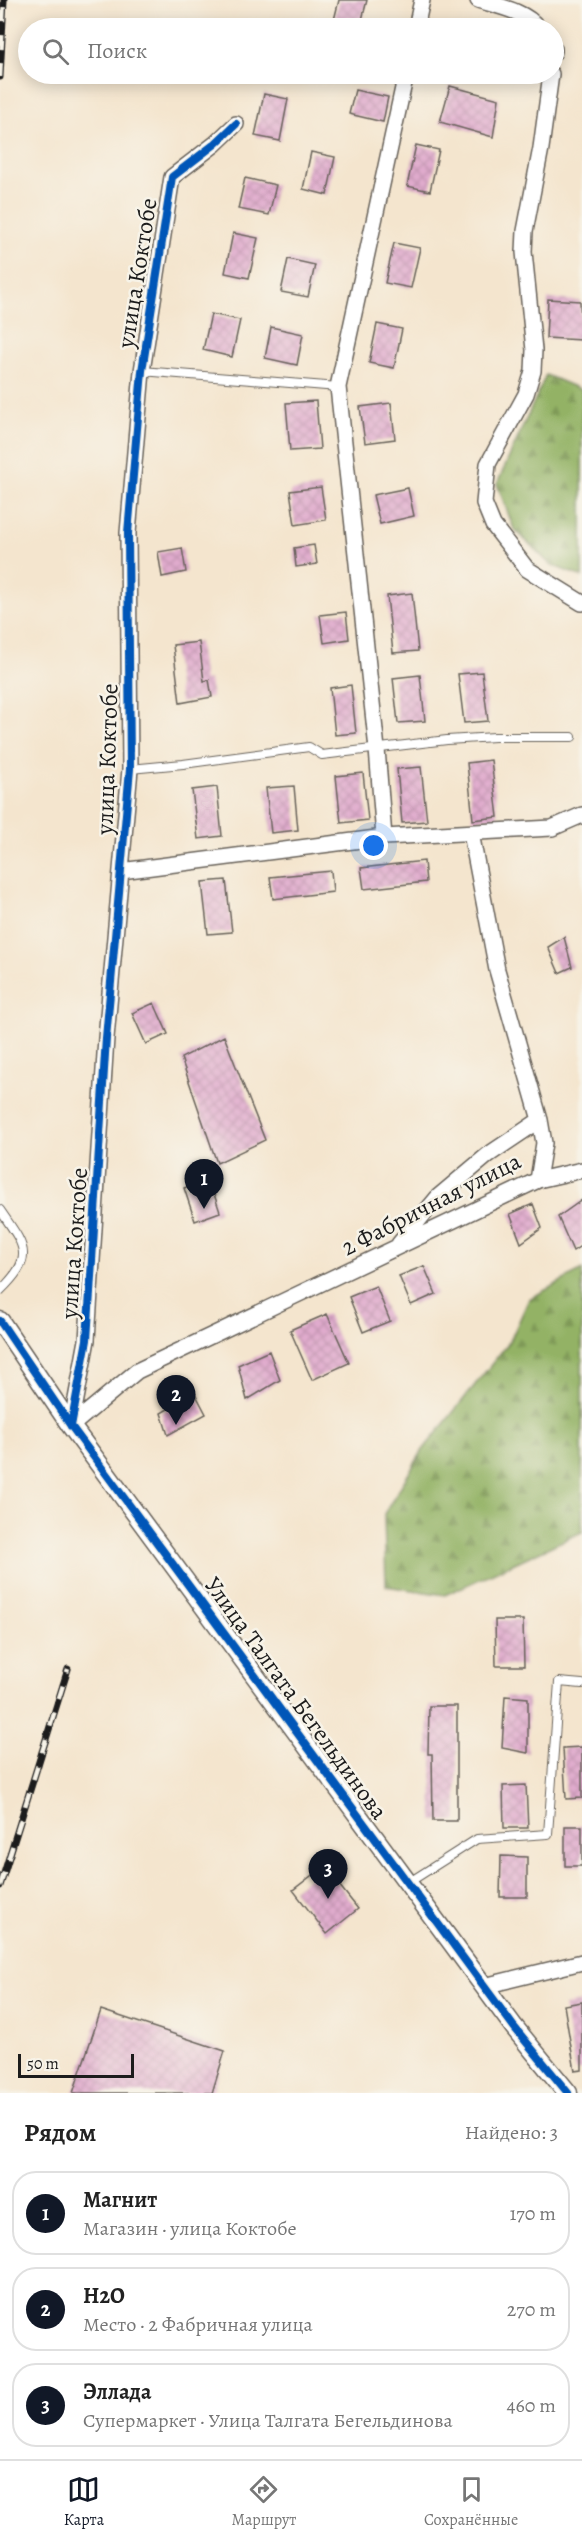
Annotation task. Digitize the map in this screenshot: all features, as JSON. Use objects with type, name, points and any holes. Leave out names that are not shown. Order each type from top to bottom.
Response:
[{"type":"street","points":[[418,18],[423,0]]},
{"type":"street","points":[[478,0],[512,10],[525,18]]},
{"type":"street","points":[[384,837],[377,749],[338,387],[404,84]]},
{"type":"street","points":[[550,84],[541,148],[525,231],[524,252],[534,350],[533,371],[526,394],[488,465],[484,503],[493,525],[527,568],[582,603]]},
{"type":"street","name":"улица Коктобе","points":[[71,1426],[87,1340],[106,1038],[130,769],[128,533],[142,371],[172,177],[215,144],[236,124]]},
{"type":"street","points":[[121,870],[384,837],[552,828],[582,815]]},
{"type":"street","name":"2 Фабричная улица","points":[[71,1426],[137,1371],[538,1180],[544,1143],[540,1120],[497,970],[471,833]]},
{"type":"street","points":[[396,1248],[438,1197],[488,1155],[540,1120]]},
{"type":"street","points":[[538,1180],[582,1170]]},
{"type":"street","name":"Улица Талгата Бегельдинова","points":[[0,1321],[71,1426],[484,1986],[568,2093]]},
{"type":"street","points":[[484,1986],[582,1962]]},
{"type":"lane","points":[[142,371],[338,387]]},
{"type":"lane","points":[[130,769],[309,747],[322,755],[495,737],[572,737]]},
{"type":"lane","points":[[0,1210],[23,1243],[24,1255],[14,1278],[0,1291]]},
{"type":"lane","points":[[408,1882],[477,1839],[548,1834],[559,1682],[582,1684]]},
{"type":"green space","points":[[546,375],[582,390],[582,577],[551,565],[514,529],[497,484]]},
{"type":"green space","points":[[582,1270],[582,1532],[445,1595],[386,1586],[384,1514],[423,1450],[510,1341],[529,1299]]},
{"type":"building","points":[[339,0],[367,0],[362,18],[334,18]]},
{"type":"building","points":[[450,86],[499,99],[493,137],[440,122]]},
{"type":"building","points":[[355,90],[388,97],[383,122],[349,114]]},
{"type":"building","points":[[264,94],[288,99],[280,141],[255,136]]},
{"type":"building","points":[[416,145],[439,150],[430,191],[407,186]]},
{"type":"building","points":[[311,152],[335,157],[327,195],[303,189]]},
{"type":"building","points":[[245,178],[276,185],[269,215],[238,209]]},
{"type":"building","points":[[233,233],[258,238],[249,278],[225,273]]},
{"type":"building","points":[[394,243],[420,248],[411,288],[385,283]]},
{"type":"building","points":[[288,259],[315,265],[308,297],[281,292]]},
{"type":"building","points":[[548,299],[580,301],[582,340],[546,338]]},
{"type":"building","points":[[211,314],[240,320],[232,357],[203,350]]},
{"type":"building","points":[[377,324],[402,329],[394,368],[369,363]]},
{"type":"building","points":[[271,327],[303,334],[297,365],[265,358]]},
{"type":"building","points":[[316,401],[320,449],[290,451],[286,403]]},
{"type":"building","points":[[391,403],[395,439],[365,443],[360,407]]},
{"type":"building","points":[[321,487],[326,520],[295,525],[290,491]]},
{"type":"building","points":[[408,488],[414,516],[380,524],[373,495]]},
{"type":"building","points":[[314,545],[317,564],[296,567],[294,548]]},
{"type":"building","points":[[182,548],[186,572],[162,577],[158,552]]},
{"type":"building","points":[[412,593],[418,651],[393,653],[387,596]]},
{"type":"building","points":[[346,612],[349,639],[324,643],[320,615]]},
{"type":"building","points":[[199,642],[204,681],[209,680],[212,697],[180,703],[173,645]]},
{"type":"building","points":[[482,672],[488,721],[464,723],[458,674]]},
{"type":"building","points":[[420,675],[425,721],[398,723],[393,678]]},
{"type":"building","points":[[351,685],[356,733],[335,735],[330,688]]},
{"type":"building","points":[[491,760],[498,817],[473,820],[467,763]]},
{"type":"building","points":[[421,767],[427,821],[402,823],[397,769]]},
{"type":"building","points":[[363,773],[368,820],[341,823],[336,776]]},
{"type":"building","points":[[294,786],[298,830],[271,833],[266,788]]},
{"type":"building","points":[[217,787],[222,836],[198,839],[192,790]]},
{"type":"building","points":[[424,861],[426,882],[364,889],[361,868]]},
{"type":"building","points":[[331,871],[333,892],[273,899],[270,877]]},
{"type":"building","points":[[226,880],[232,932],[208,934],[202,882]]},
{"type":"building","points":[[564,937],[572,967],[559,973],[548,947]]},
{"type":"building","points":[[154,1003],[168,1034],[146,1044],[132,1013]]},
{"type":"building","points":[[224,1036],[265,1140],[217,1163],[181,1058]]},
{"type":"building","points":[[209,1179],[220,1212],[195,1221],[184,1188]]},
{"type":"building","points":[[582,1200],[582,1245],[573,1251],[558,1217]]},
{"type":"building","points":[[533,1204],[542,1228],[521,1243],[510,1214]]},
{"type":"building","points":[[424,1266],[436,1294],[411,1305],[399,1276]]},
{"type":"building","points":[[376,1286],[390,1321],[363,1332],[349,1297]]},
{"type":"building","points":[[327,1314],[349,1363],[312,1380],[290,1330]]},
{"type":"building","points":[[269,1351],[280,1380],[247,1400],[238,1365]]},
{"type":"building","points":[[195,1393],[206,1414],[168,1435],[161,1413]]},
{"type":"building","points":[[495,1620],[523,1620],[524,1666],[496,1666]]},
{"type":"building","points":[[505,1696],[528,1698],[528,1753],[502,1748]]},
{"type":"building","points":[[429,1706],[457,1706],[457,1821],[433,1821],[432,1754],[428,1754]]},
{"type":"building","points":[[582,1747],[582,1798],[566,1799],[563,1748]]},
{"type":"building","points":[[526,1785],[528,1828],[504,1828],[503,1786]]},
{"type":"building","points":[[565,1826],[582,1826],[582,1866],[565,1866]]},
{"type":"building","points":[[501,1856],[527,1857],[527,1897],[500,1897]]},
{"type":"building","points":[[324,1866],[358,1909],[327,1934],[293,1890]]},
{"type":"building","points":[[582,2002],[582,2070],[575,2071],[564,2005]]},
{"type":"building","points":[[101,2010],[225,2051],[212,2093],[73,2093]]},
{"type":"railway","points":[[0,77],[4,0]]},
{"type":"railway","points":[[0,1886],[68,1669]]},
{"type":"cycle path","points":[[71,1426],[87,1340],[106,1038],[130,769],[128,533],[142,371],[172,177],[215,144],[236,124]]},
{"type":"cycle path","points":[[0,1321],[71,1426],[514,2027],[568,2093]]},
{"type":"place","name":"Магнит","points":[[204,1209]]},
{"type":"place","name":"H2O","points":[[176,1425]]},
{"type":"place","name":"Эллада","points":[[328,1899]]}]
